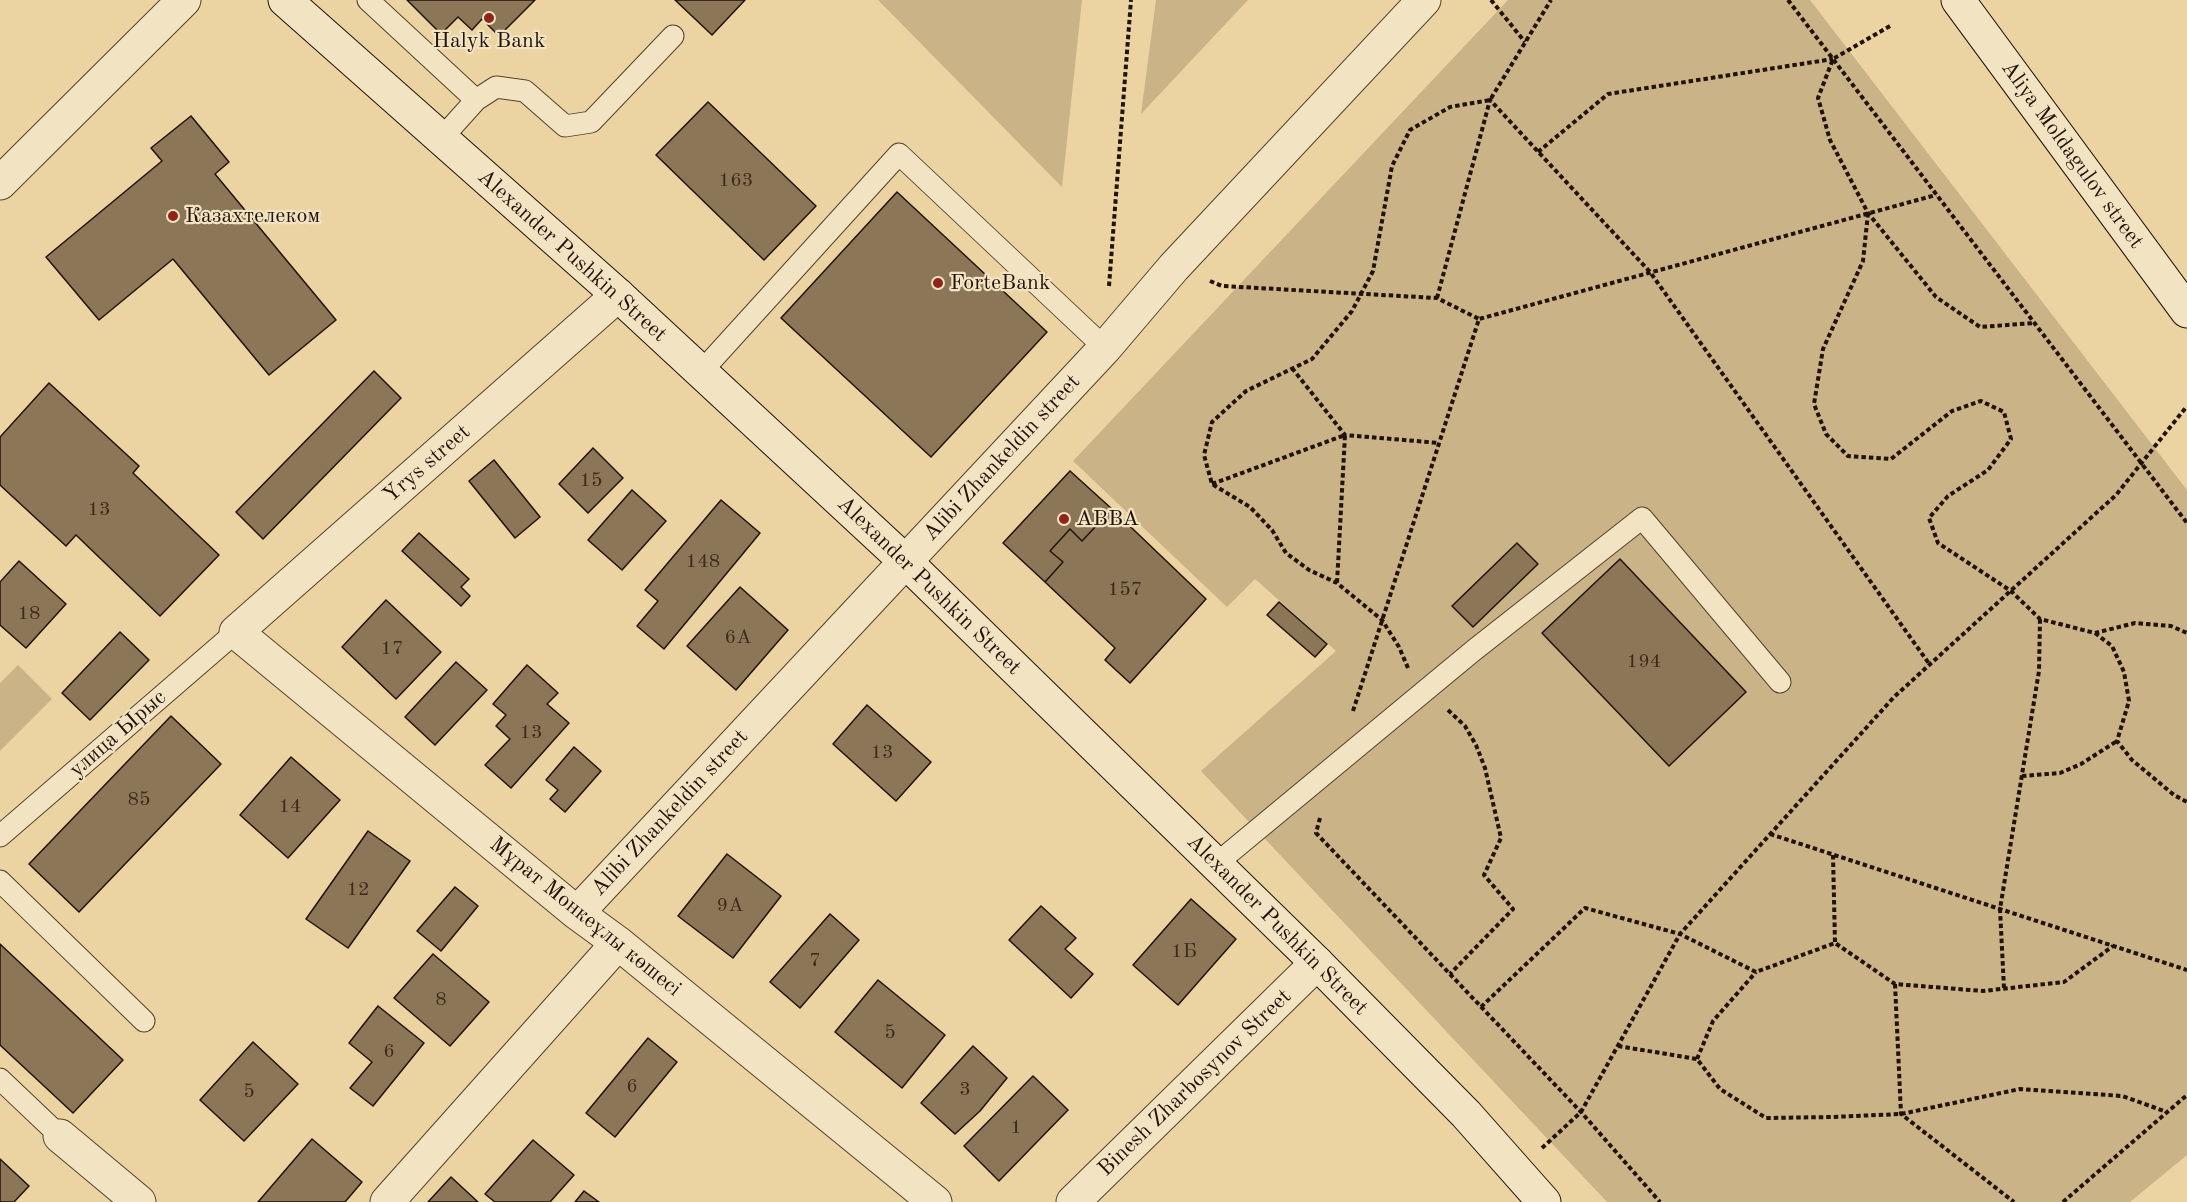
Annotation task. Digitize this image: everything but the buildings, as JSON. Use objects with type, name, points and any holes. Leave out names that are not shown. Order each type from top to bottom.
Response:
[{"type":"street","points":[[0,183],[184,0]]},
{"type":"street","name":"Alibi Zhankeldin street","points":[[577,913],[1105,348],[1174,267],[1424,0]]},
{"type":"street","name":"Aliya Moldagulov street","points":[[1958,0],[2187,311]]},
{"type":"street","name":"Alexander Pushkin Street","points":[[292,1],[441,139],[618,296],[905,561],[1317,963],[1466,1114],[1544,1202]]},
{"type":"street","name":"Yrys street","points":[[236,632],[618,296]]},
{"type":"street","name":"Мұрат Монкеұлы көшесі","points":[[236,632],[577,913],[618,943],[935,1202]]},
{"type":"street","points":[[387,1202],[618,943]]},
{"type":"street","name":"Binesh Zharbosynov Street","points":[[1073,1202],[1317,963]]},
{"type":"street","points":[[60,1136],[138,1202]]},
{"type":"lane","points":[[368,0],[476,100]]},
{"type":"lane","points":[[441,139],[476,100],[496,87],[525,91],[565,126],[591,122],[673,36]]},
{"type":"lane","points":[[701,372],[899,154],[1105,348]]},
{"type":"lane","points":[[1216,864],[1427,690],[1642,518],[1780,682]]},
{"type":"lane","name":"улица Ырыс","points":[[0,836],[236,632]]},
{"type":"lane","points":[[0,881],[144,1021]]},
{"type":"lane","points":[[0,1079],[60,1136]]},
{"type":"path","points":[[1109,290],[1131,0]]},
{"type":"path","points":[[1491,0],[1525,42]]},
{"type":"path","points":[[1437,298],[1490,100],[1551,0]]},
{"type":"path","points":[[1788,0],[2187,523]]},
{"type":"path","points":[[1538,152],[1608,94],[1833,59],[1890,26]]},
{"type":"path","points":[[1833,59],[1818,98],[1830,140],[1868,213],[1936,297],[1980,327],[2034,323]]},
{"type":"path","points":[[1490,100],[1650,272],[1930,665]]},
{"type":"path","points":[[1450,974],[1513,909],[1484,875],[1501,838],[1485,768],[1476,745],[1465,726],[1427,690],[1408,667],[1399,647],[1382,620],[1337,583],[1309,570],[1286,553],[1272,530],[1251,507],[1212,484],[1204,455],[1212,422],[1246,391],[1312,359],[1352,311],[1373,271],[1392,166],[1410,130],[1450,107],[1490,100]]},
{"type":"path","points":[[1868,213],[1863,261],[1822,349],[1814,404],[1826,434],[1848,456],[1891,459],[1952,411],[1981,401],[2004,412],[2011,439],[1988,470],[1948,496],[1929,518],[1938,543],[2011,591],[2040,619],[2095,633],[2112,646],[2124,672],[2128,701],[2117,741],[2081,764],[2060,773],[2022,776]]},
{"type":"path","points":[[1174,267],[1222,286],[1437,298],[1479,319]]},
{"type":"path","points":[[1292,368],[1345,435],[1337,583]]},
{"type":"path","points":[[1517,1172],[1581,1112],[1680,934],[1894,697],[2116,495],[2187,406]]},
{"type":"path","points":[[1212,484],[1345,435],[1440,443]]},
{"type":"path","points":[[2004,988],[2000,909],[2039,671],[2040,619]]},
{"type":"path","points":[[2095,633],[2135,623],[2171,626],[2187,633]]},
{"type":"path","points":[[2117,741],[2132,760],[2174,795],[2187,802]]},
{"type":"path","points":[[1770,834],[2187,970]]},
{"type":"path","points":[[1833,855],[1835,943]]},
{"type":"path","points":[[1481,1007],[1585,908],[1680,934],[1756,972]]},
{"type":"path","points":[[1835,943],[1895,984],[1983,991],[2064,982],[2113,946]]},
{"type":"path","points":[[1697,1059],[1713,1021],[1756,972],[1835,943]]},
{"type":"path","points":[[1895,984],[1901,1114],[2014,1202]]},
{"type":"path","points":[[1618,1046],[1697,1059],[1720,1089],[1766,1118],[1901,1114],[2020,1089],[2122,1096],[2167,1112]]},
{"type":"path","points":[[2063,1202],[2187,1095]]},
{"type":"shaded area","points":[[878,0],[1082,0],[1062,187]]},
{"type":"shaded area","points":[[1156,0],[1248,0],[1141,114]]},
{"type":"shaded area","points":[[1508,0],[1810,0],[2187,490],[2187,1155],[2130,1202],[1607,1202],[1201,771],[1336,651],[1255,579],[1227,607],[1073,461]]},
{"type":"shaded area","points":[[18,665],[52,699],[0,751],[0,683]]},
{"type":"place","name":"Halyk Bank","points":[[489,18]]},
{"type":"place","name":"Казахтелеком","points":[[173,216]]},
{"type":"place","name":"ForteBank","points":[[938,283]]},
{"type":"place","name":"ABBA","points":[[1064,519]]}]
